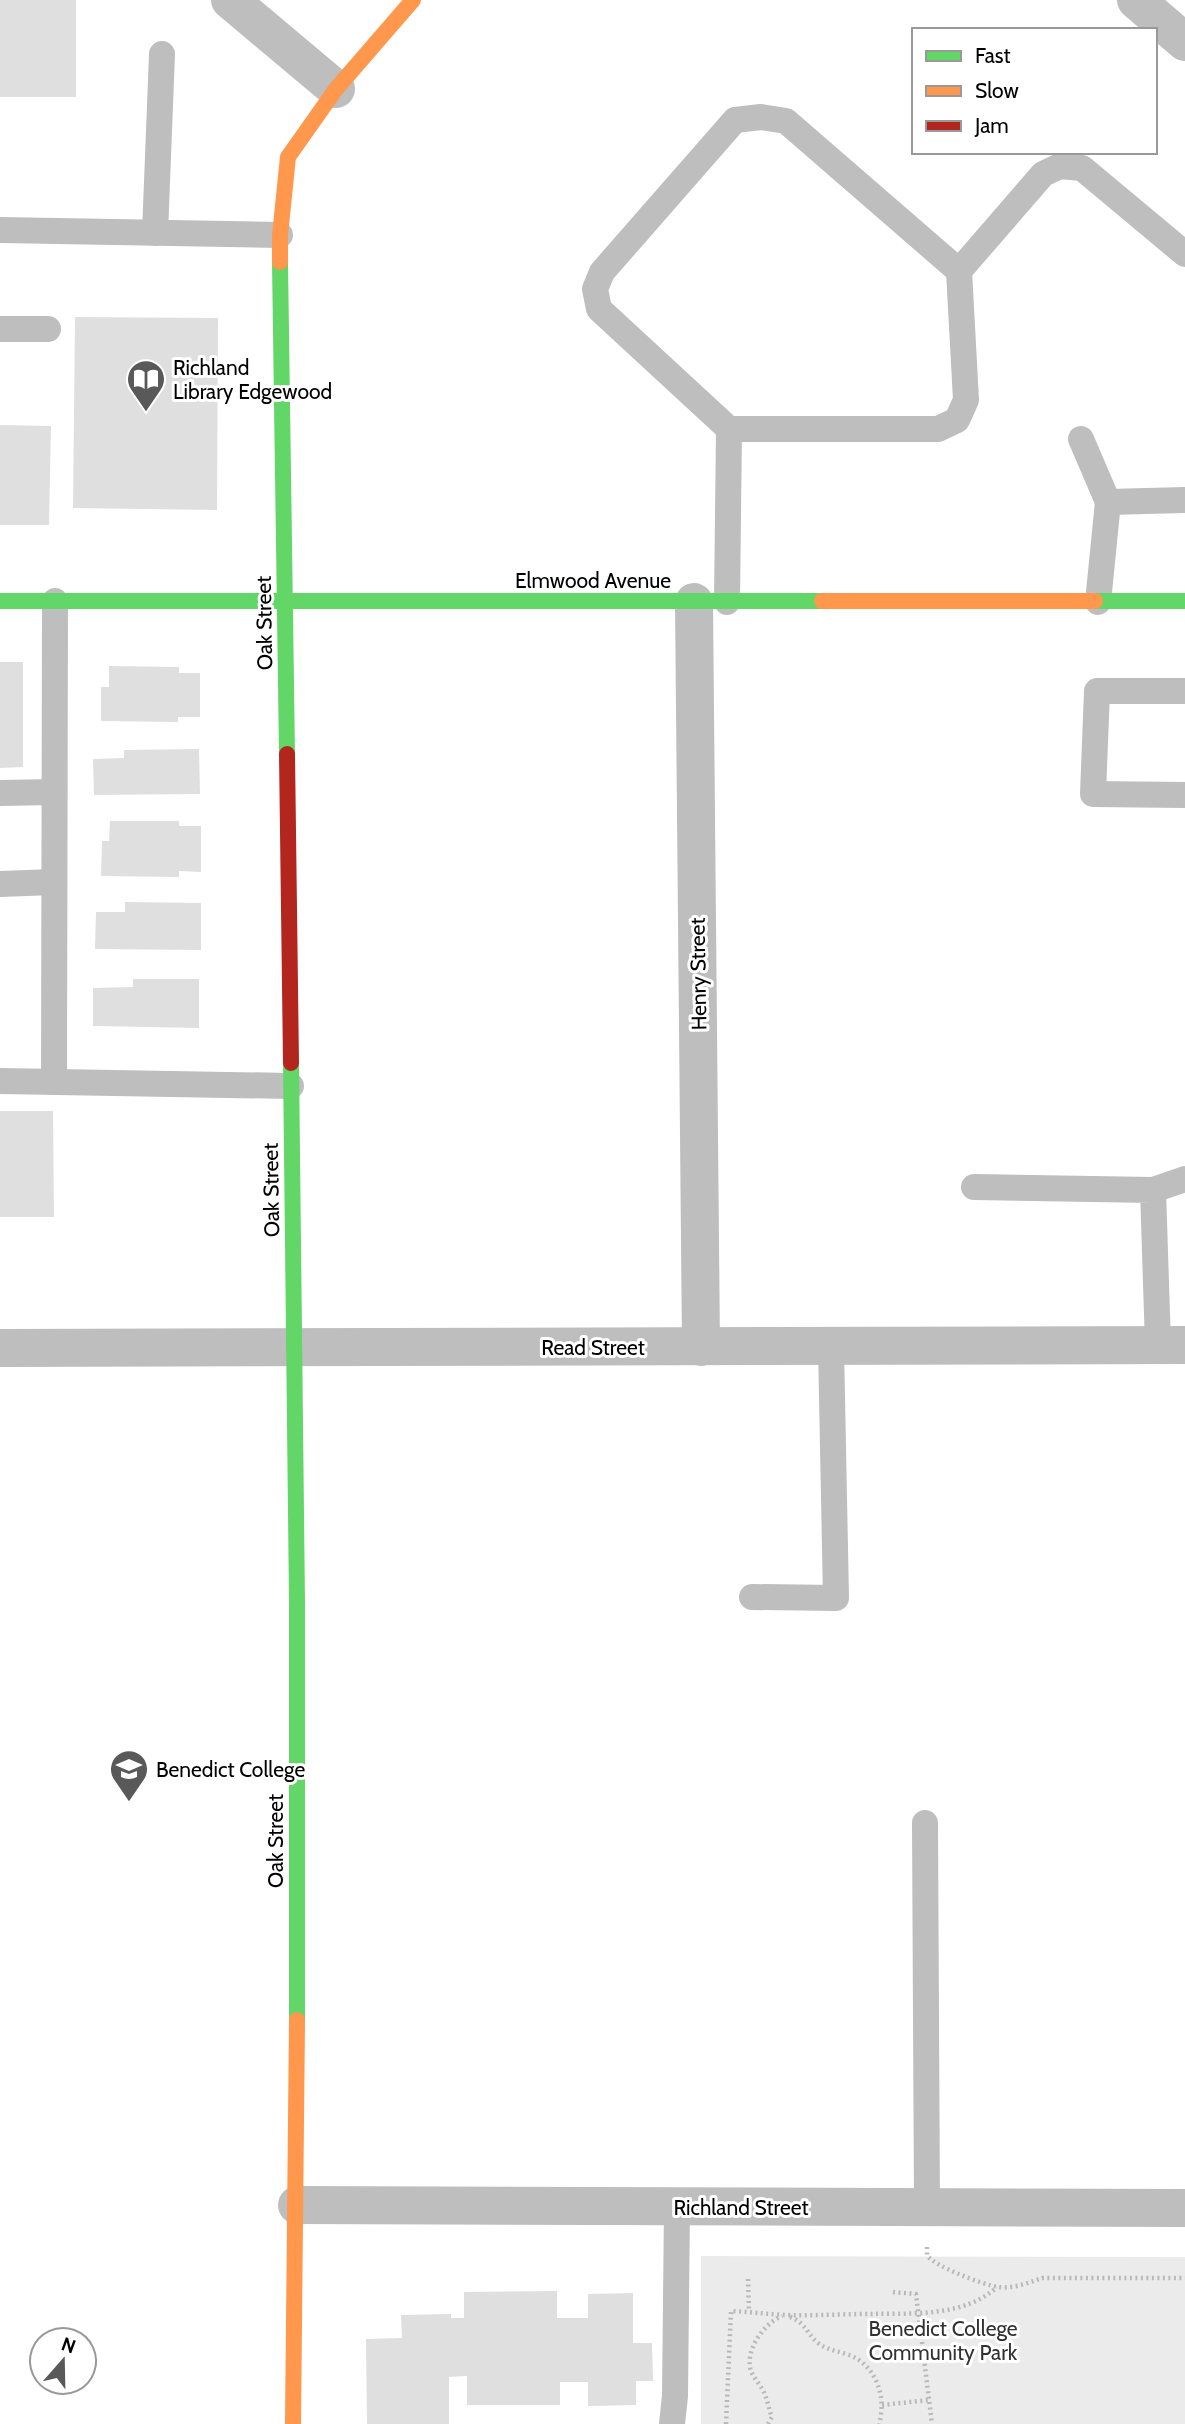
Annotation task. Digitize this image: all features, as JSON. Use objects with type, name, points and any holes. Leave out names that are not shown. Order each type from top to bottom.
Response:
[{"type":"street","points":[[230,0],[336,89]]},
{"type":"street","name":"Oak Street","points":[[293,2424],[297,2205],[295,1347],[280,234],[288,157],[336,89],[413,0]]},
{"type":"street","points":[[1136,0],[1185,42]]},
{"type":"street","name":"Elmwood Avenue","points":[[0,601],[1185,601]]},
{"type":"street","name":"Henry Street","points":[[701,1347],[711,602]]},
{"type":"street","name":"Read Street","points":[[0,1348],[1171,1345]]},
{"type":"street","name":"Richland Street","points":[[297,2205],[1185,2208]]},
{"type":"lane","points":[[155,233],[162,54]]},
{"type":"lane","points":[[959,271],[786,121],[761,117],[735,120],[602,272],[595,289],[599,309],[729,429],[938,429],[957,420],[966,400],[959,271],[1043,174],[1060,166],[1082,168],[1185,254]]},
{"type":"lane","points":[[0,230],[280,234]]},
{"type":"lane","points":[[0,329],[48,330]]},
{"type":"lane","points":[[711,602],[729,429]]},
{"type":"lane","points":[[1081,439],[1108,502],[1098,601]]},
{"type":"lane","points":[[1108,502],[1185,500]]},
{"type":"lane","points":[[54,1082],[55,601]]},
{"type":"lane","points":[[1185,691],[1097,691],[1093,794],[1185,796]]},
{"type":"lane","points":[[0,793],[54,792]]},
{"type":"lane","points":[[0,884],[54,882]]},
{"type":"lane","points":[[0,1081],[291,1086]]},
{"type":"lane","points":[[974,1187],[1153,1190],[1185,1179]]},
{"type":"lane","points":[[1153,1190],[1171,1345]]},
{"type":"lane","points":[[752,1597],[836,1598],[831,1346]]},
{"type":"lane","points":[[925,1823],[927,2207]]},
{"type":"lane","points":[[672,2424],[675,2396],[677,2206]]},
{"type":"path","points":[[927,2245],[927,2255],[935,2263],[997,2287],[1024,2285],[1042,2278],[1185,2278]]},
{"type":"path","points":[[748,2279],[749,2312]]},
{"type":"path","points":[[726,2424],[731,2311],[786,2315],[917,2313],[974,2302],[997,2287]]},
{"type":"path","points":[[893,2292],[916,2294],[932,2424]]},
{"type":"path","points":[[768,2424],[772,2417],[765,2394],[751,2374],[750,2354],[765,2328],[773,2320],[786,2315],[797,2319],[818,2344],[860,2359],[870,2368],[882,2405],[879,2424]]},
{"type":"path","points":[[882,2405],[929,2400]]},
{"type":"green space","name":"Benedict College Community Park","points":[[701,2256],[1185,2257],[1185,2424],[701,2424]]},
{"type":"building","points":[[0,0],[76,0],[76,97],[0,97]]},
{"type":"building","name":"Richland Library Edgewood","points":[[75,317],[218,318],[217,510],[73,508]]},
{"type":"building","points":[[0,425],[51,426],[49,525],[0,525]]},
{"type":"building","points":[[0,662],[23,662],[23,767],[0,768]]},
{"type":"building","points":[[109,666],[179,667],[179,673],[200,673],[200,717],[178,717],[178,722],[101,721],[101,687],[109,687]]},
{"type":"building","points":[[199,749],[200,794],[94,795],[93,759],[124,758],[124,750]]},
{"type":"building","points":[[110,821],[179,821],[179,826],[201,826],[201,872],[179,871],[179,877],[101,876],[102,841],[109,841]]},
{"type":"building","points":[[125,902],[201,903],[201,950],[95,949],[96,912],[125,912]]},
{"type":"building","points":[[133,979],[199,979],[199,1028],[93,1026],[93,988],[133,987]]},
{"type":"building","points":[[0,1111],[53,1111],[54,1217],[0,1217]]},
{"type":"building","points":[[557,2291],[557,2318],[588,2318],[588,2294],[633,2293],[633,2343],[652,2343],[653,2381],[636,2381],[636,2405],[588,2406],[588,2382],[560,2382],[560,2405],[467,2405],[467,2376],[449,2377],[449,2424],[367,2424],[366,2339],[402,2338],[401,2315],[451,2314],[451,2318],[464,2318],[464,2292]]},
{"type":"traffic: fast","points":[[280,262],[287,754]]},
{"type":"traffic: fast","points":[[0,601],[822,601]]},
{"type":"traffic: fast","points":[[1095,601],[1185,601]]},
{"type":"traffic: fast","points":[[291,1063],[297,1603],[297,2020]]},
{"type":"traffic: slow","points":[[280,262],[288,157],[336,89],[413,0]]},
{"type":"traffic: slow","points":[[822,601],[1095,601]]},
{"type":"traffic: slow","points":[[293,2424],[297,2020]]},
{"type":"traffic: jam","points":[[287,754],[291,1063]]},
{"type":"place","name":"Richland Library Edgewood","points":[[146,413]]},
{"type":"place","name":"Benedict College","points":[[129,1803]]}]
